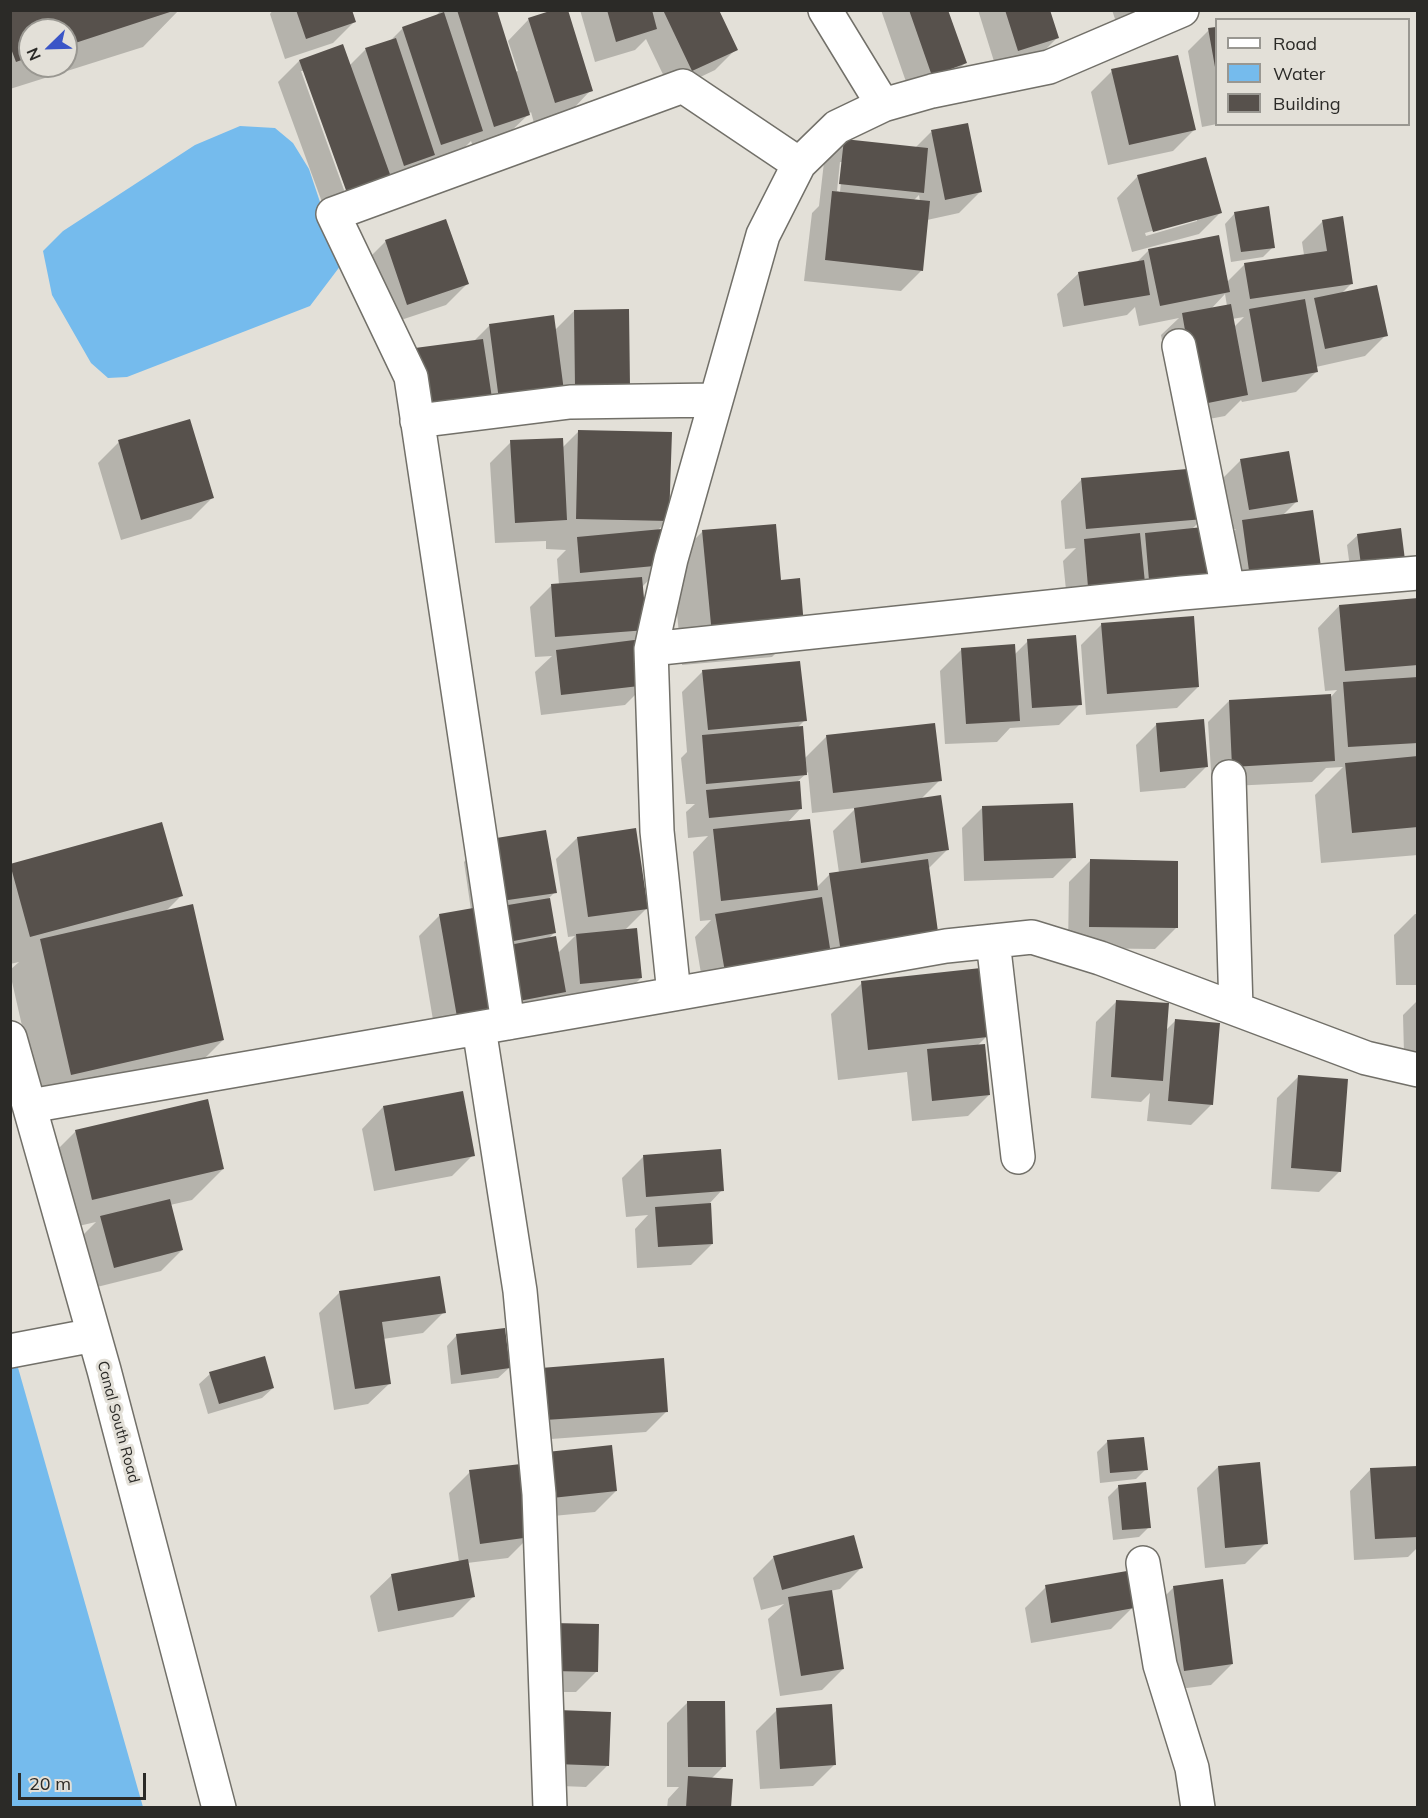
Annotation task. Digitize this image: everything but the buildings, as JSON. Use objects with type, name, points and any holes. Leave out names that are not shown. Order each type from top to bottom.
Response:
[{"type":"street","points":[[825,10],[883,105]]},
{"type":"street","points":[[674,994],[657,831],[651,649],[671,559],[763,235],[798,164],[837,127],[883,105],[932,91],[1049,67],[1127,21],[1182,10]]},
{"type":"street","points":[[550,1808],[539,1494],[520,1291],[493,1025],[417,421],[411,377],[333,214],[683,86],[798,164]]},
{"type":"street","points":[[1179,346],[1228,589]]},
{"type":"street","points":[[417,421],[570,402],[716,400]]},
{"type":"street","points":[[651,649],[1228,589],[1418,573]]},
{"type":"street","points":[[1229,777],[1236,1009]]},
{"type":"street","points":[[30,1106],[946,946],[1032,937],[1100,958],[1366,1058],[1418,1070]]},
{"type":"street","points":[[993,941],[1018,1157]]},
{"type":"street","name":"Canal South Road","points":[[10,1038],[94,1335],[219,1808]]},
{"type":"street","points":[[10,1351],[94,1335]]},
{"type":"street","points":[[1143,1563],[1161,1665],[1192,1768],[1198,1808]]},
{"type":"water","points":[[240,126],[275,128],[293,143],[309,169],[341,265],[310,306],[127,377],[108,378],[91,363],[52,295],[43,251],[63,231],[195,145]]},
{"type":"water","points":[[11,1343],[143,1807],[11,1807]]}]
